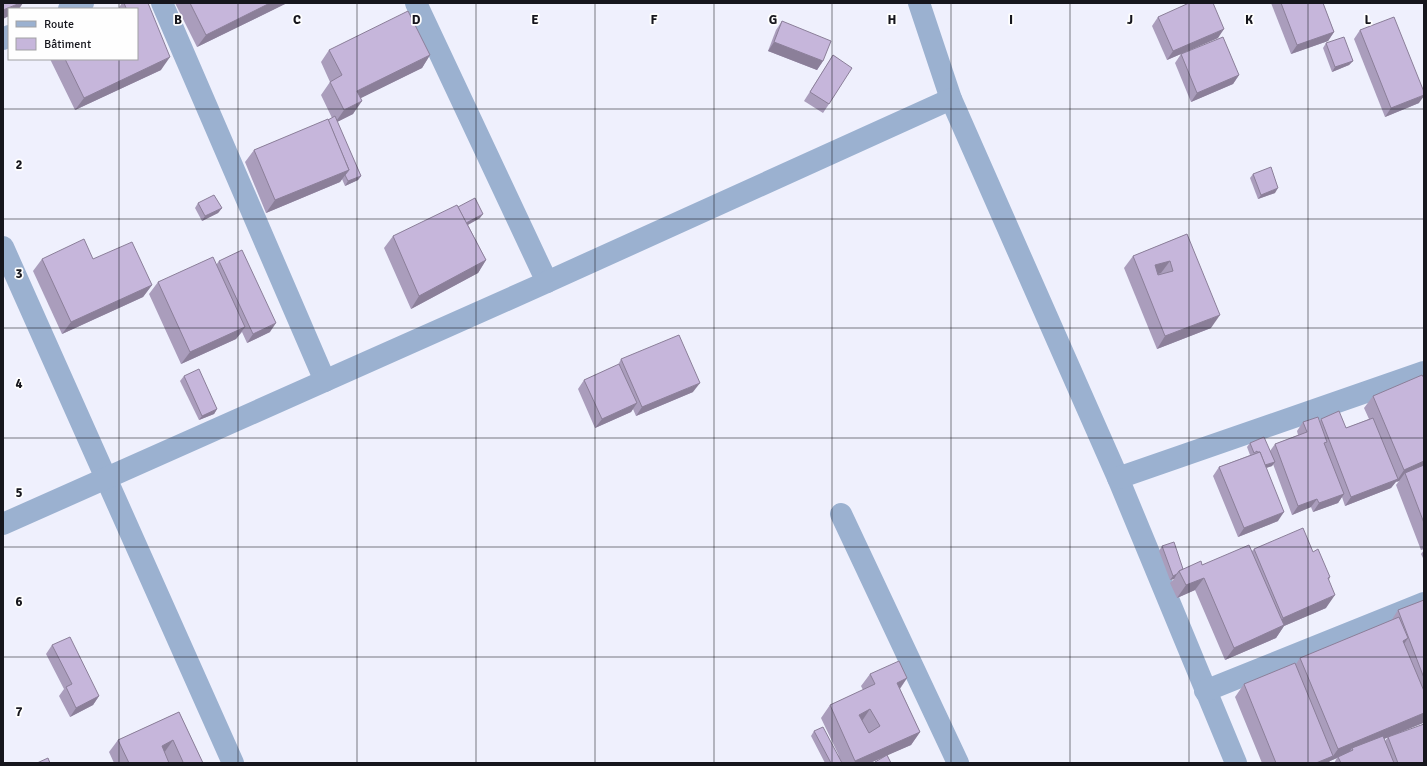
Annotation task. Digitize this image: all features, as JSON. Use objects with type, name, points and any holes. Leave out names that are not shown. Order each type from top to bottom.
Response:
[{"type":"street","points":[[71,8],[83,3]]},
{"type":"street","points":[[162,3],[325,381]]},
{"type":"street","points":[[416,3],[547,282]]},
{"type":"street","points":[[919,3],[951,99],[1118,478],[1236,763]]},
{"type":"street","points":[[3,524],[547,282],[951,99]]},
{"type":"street","points":[[3,247],[233,763]]},
{"type":"street","points":[[1118,478],[1424,372]]},
{"type":"street","points":[[841,514],[958,763]]},
{"type":"street","points":[[1205,691],[1424,603]]},
{"type":"building","points":[[3,3],[20,3],[3,10]]},
{"type":"building","points":[[124,3],[148,3],[170,57],[84,98],[65,60],[138,60],[138,8],[126,8]]},
{"type":"building","points":[[190,3],[270,3],[206,35]]},
{"type":"building","points":[[1189,3],[1213,3],[1224,29],[1173,51],[1158,17]]},
{"type":"building","points":[[1281,3],[1323,3],[1334,32],[1297,45]]},
{"type":"building","points":[[408,11],[430,55],[357,91],[362,101],[344,110],[330,82],[342,75],[329,50]]},
{"type":"building","points":[[1394,17],[1424,95],[1391,108],[1360,30]]},
{"type":"building","points":[[782,21],[831,41],[823,61],[774,42]]},
{"type":"building","points":[[1223,37],[1239,75],[1197,93],[1181,54]]},
{"type":"building","points":[[1344,37],[1353,61],[1335,67],[1326,43]]},
{"type":"building","points":[[833,55],[852,68],[829,104],[810,92]]},
{"type":"building","points":[[335,116],[361,176],[348,181],[345,175],[349,170],[328,120]]},
{"type":"building","points":[[328,119],[349,170],[275,200],[254,150]]},
{"type":"building","points":[[1271,167],[1278,188],[1261,195],[1253,174]]},
{"type":"building","points":[[214,195],[222,208],[205,216],[198,203]]},
{"type":"building","points":[[475,198],[483,214],[466,223],[458,207]]},
{"type":"building","points":[[457,205],[486,260],[419,296],[393,236]]},
{"type":"building","points":[[1187,234],[1220,315],[1165,336],[1133,256]],"holes":[[[1170,261],[1173,271],[1158,275],[1155,265]]]},
{"type":"building","points":[[84,239],[93,259],[132,242],[152,285],[71,322],[42,259]]},
{"type":"building","points":[[242,250],[276,323],[253,334],[219,261]]},
{"type":"building","points":[[213,257],[245,327],[190,352],[158,282]]},
{"type":"building","points":[[679,335],[700,383],[642,407],[621,359]]},
{"type":"building","points":[[619,364],[637,403],[602,419],[584,380]]},
{"type":"building","points":[[199,369],[217,409],[202,416],[184,376]]},
{"type":"building","points":[[1422,375],[1424,378],[1424,461],[1404,470],[1373,396]]},
{"type":"building","points":[[1339,411],[1346,428],[1373,418],[1398,479],[1351,497],[1321,419]]},
{"type":"building","points":[[1318,417],[1327,442],[1324,443],[1344,494],[1319,503],[1317,499],[1298,506],[1275,444],[1307,432],[1303,422]]},
{"type":"building","points":[[1264,437],[1275,462],[1265,465],[1260,452],[1257,451],[1254,453],[1250,443]]},
{"type":"building","points":[[1260,452],[1284,512],[1244,528],[1219,467]]},
{"type":"building","points":[[1424,465],[1424,523],[1405,473]]},
{"type":"building","points":[[1303,528],[1313,552],[1318,549],[1330,577],[1328,578],[1335,595],[1283,618],[1254,549]]},
{"type":"building","points":[[1174,542],[1183,569],[1173,576],[1162,546]]},
{"type":"building","points":[[1249,545],[1284,625],[1234,648],[1204,578],[1186,585],[1179,571],[1201,561],[1202,565]]},
{"type":"building","points":[[1424,600],[1424,678],[1398,610]]},
{"type":"building","points":[[1399,617],[1408,638],[1403,641],[1424,691],[1424,713],[1338,749],[1300,658]]},
{"type":"building","points":[[70,637],[99,696],[76,708],[66,687],[72,684],[52,645]]},
{"type":"building","points":[[899,661],[907,678],[897,683],[920,732],[855,761],[830,705],[875,684],[870,674]],"holes":[[[870,709],[880,726],[869,733],[859,715]]]},
{"type":"building","points":[[1295,663],[1333,756],[1316,763],[1276,763],[1244,684]]},
{"type":"building","points":[[179,712],[203,763],[181,763],[183,762],[173,740],[162,746],[169,763],[129,763],[118,740]]},
{"type":"building","points":[[1424,724],[1424,763],[1398,763],[1388,737]]},
{"type":"building","points":[[823,727],[842,763],[831,763],[814,731]]},
{"type":"building","points":[[1383,736],[1394,763],[1341,763],[1338,757],[1353,750],[1352,748]]},
{"type":"building","points":[[887,755],[891,763],[875,762]]},
{"type":"building","points":[[48,758],[50,763],[37,763]]}]
